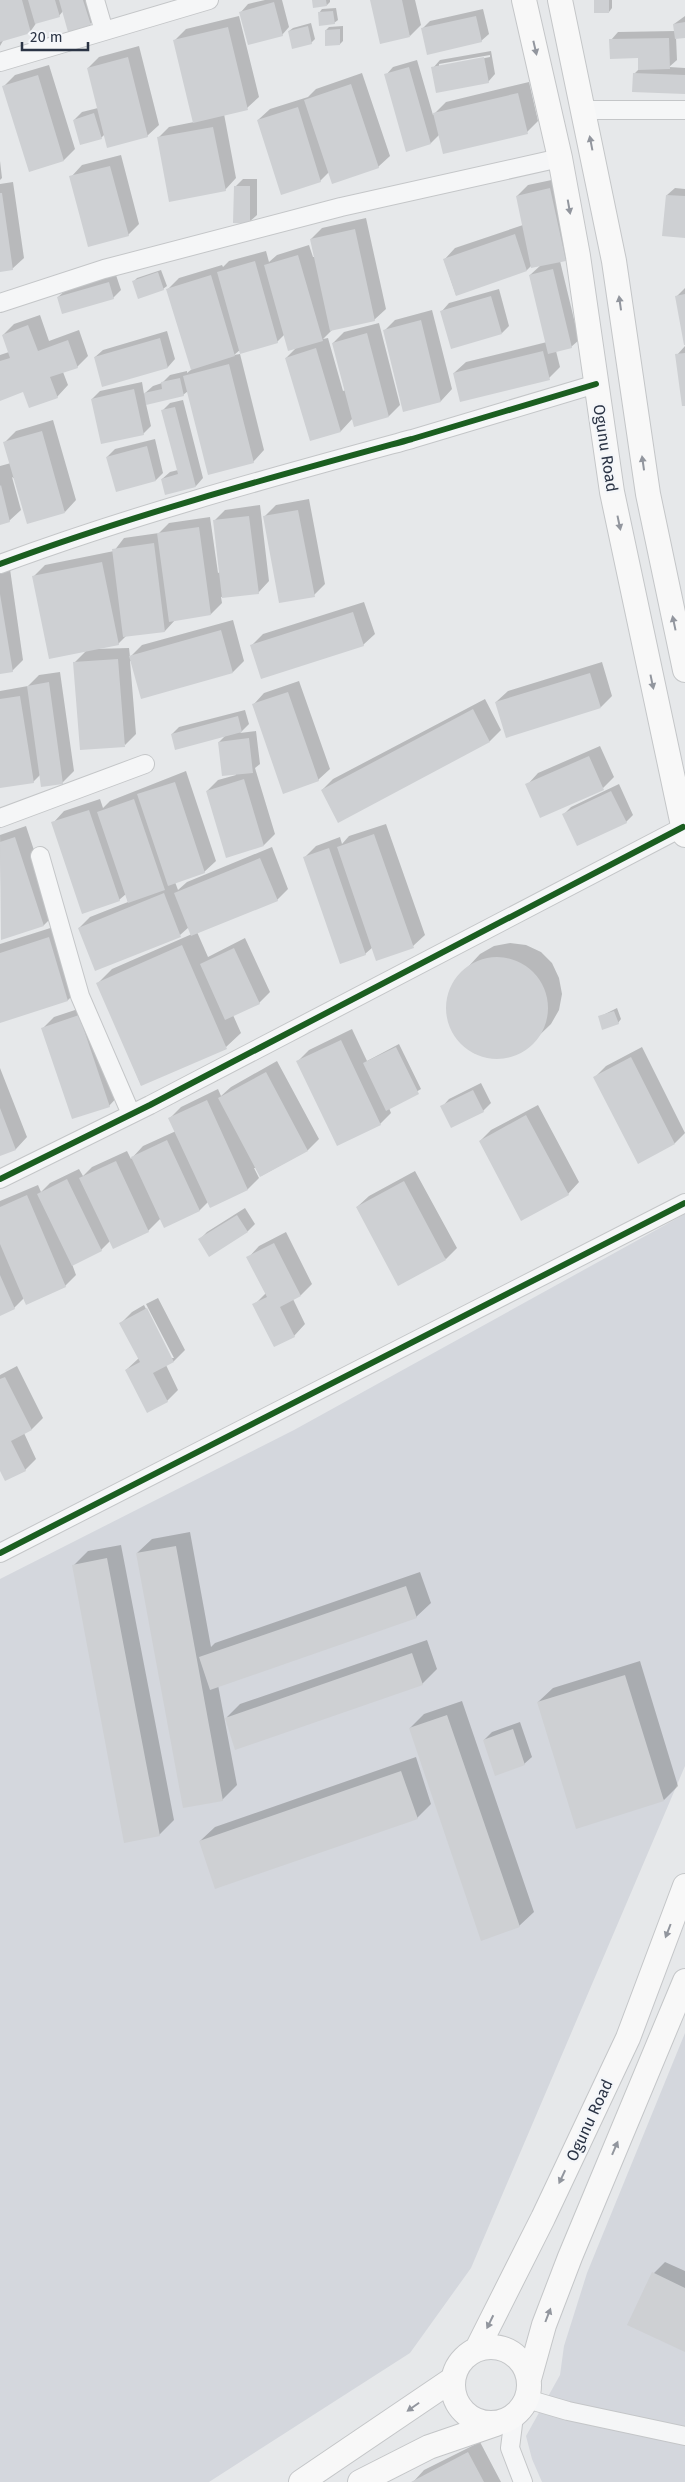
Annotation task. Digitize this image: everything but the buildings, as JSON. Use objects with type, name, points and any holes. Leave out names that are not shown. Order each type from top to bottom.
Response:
[{"type":"main road","points":[[526,7],[560,1],[614,261],[648,494],[685,670]]},
{"type":"main road","name":"Ogunu Road","points":[[526,7],[560,158],[578,256],[612,492],[684,831]]},
{"type":"main road","name":"Ogunu Road","points":[[477,2348],[543,2218],[628,2038],[685,1886]]},
{"type":"main road","name":"Ogunu Road","points":[[518,2404],[544,2325],[567,2265],[685,1981]]},
{"type":"main road","points":[[491,2346],[504,2348],[516,2355],[525,2366],[518,2404],[491,2424],[478,2422],[466,2415],[456,2398],[453,2379],[458,2366],[466,2355],[477,2348],[491,2346]]},
{"type":"main road","points":[[301,2482],[453,2379]]},
{"type":"main road","points":[[360,2482],[518,2404]]},
{"type":"street","points":[[95,0],[104,31]]},
{"type":"street","points":[[0,62],[209,0]]},
{"type":"street","points":[[584,110],[685,110]]},
{"type":"street","points":[[0,303],[104,269],[251,230],[350,205],[560,158]]},
{"type":"street","points":[[0,564],[75,536],[240,485],[413,438],[596,384]]},
{"type":"street","points":[[0,818],[145,764]]},
{"type":"street","points":[[0,1179],[684,831]]},
{"type":"street","points":[[40,856],[80,996],[131,1114]]},
{"type":"street","points":[[0,1553],[685,1204]]},
{"type":"street","points":[[523,2482],[510,2448],[518,2404],[568,2412],[685,2436]]},
{"type":"shaded area","points":[[685,1214],[685,1766],[471,2268],[410,2353],[209,2482],[0,2482],[0,1579],[294,1430]]},
{"type":"shaded area","points":[[685,2033],[685,2482],[542,2482],[532,2459],[526,2436],[560,2375],[564,2346],[587,2273]]},
{"type":"cycle path","points":[[0,564],[153,512],[412,439],[596,384]]},
{"type":"cycle path","points":[[0,1179],[150,1105],[683,827]]},
{"type":"cycle path","points":[[0,1553],[685,1203]]}]
